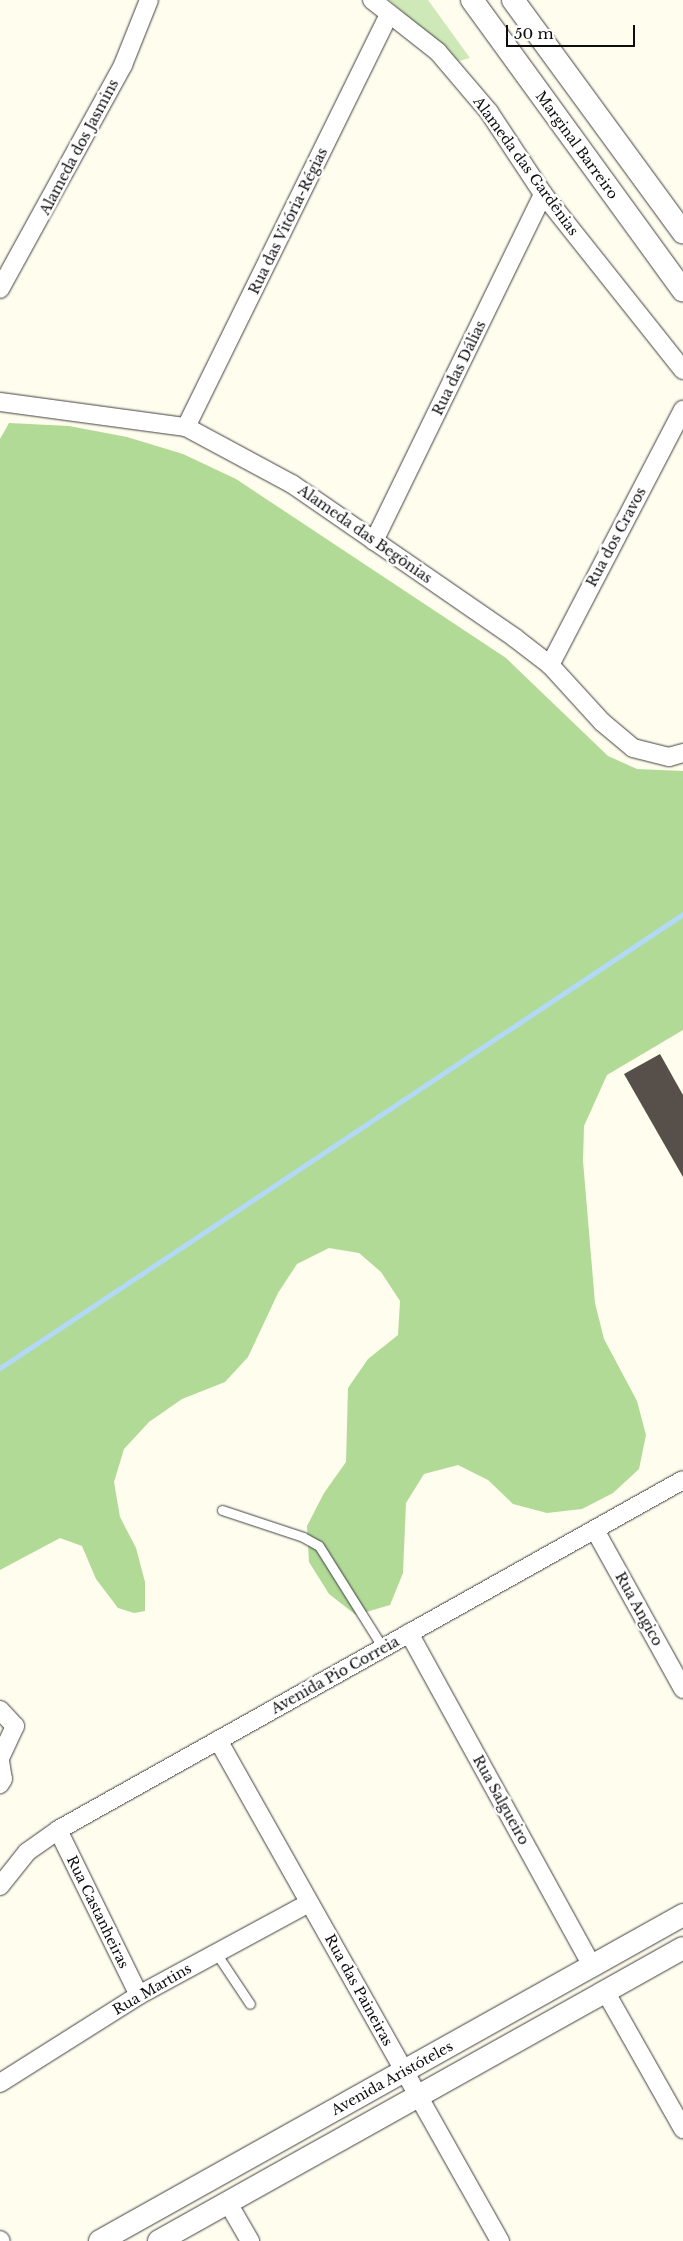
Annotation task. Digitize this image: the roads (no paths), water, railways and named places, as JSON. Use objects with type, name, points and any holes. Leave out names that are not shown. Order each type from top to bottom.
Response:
[{"type":"street","name":"Alameda dos Jasmins","points":[[0,289],[123,65],[148,0]]},
{"type":"street","name":"Alameda das Gardênias","points":[[372,0],[444,60],[489,112],[543,194],[683,370]]},
{"type":"street","name":"Marginal Barreiro","points":[[472,0],[683,290]]},
{"type":"street","points":[[513,0],[683,232]]},
{"type":"street","name":"Rua das Vitória-Régias","points":[[186,427],[389,14]]},
{"type":"street","name":"Rua das Dálias","points":[[374,541],[543,194]]},
{"type":"street","name":"Alameda das Begônias","points":[[0,402],[186,427],[292,484],[550,665],[602,722],[634,748],[669,757],[683,753]]},
{"type":"street","name":"Rua dos Cravos","points":[[550,665],[683,410]]},
{"type":"street","name":"Avenida Pio Correia","points":[[0,1886],[27,1852],[58,1830],[683,1480]]},
{"type":"street","name":"Rua Angico","points":[[595,1530],[683,1689]]},
{"type":"street","name":"Rua Salgueiro","points":[[409,1633],[592,1966]]},
{"type":"street","points":[[0,1710],[8,1730],[0,1760],[2,1782]]},
{"type":"street","name":"Rua das Paineiras","points":[[218,1740],[500,2241]]},
{"type":"street","name":"Rua Castanheiras","points":[[58,1830],[139,1995]]},
{"type":"street","name":"Rua Martins","points":[[0,2084],[139,1995],[309,1903]]},
{"type":"street","name":"Avenida Aristóteles","points":[[100,2241],[683,1915]]},
{"type":"street","name":"Avenida Aristóteles","points":[[159,2241],[683,1948]]},
{"type":"street","points":[[605,1991],[683,2129]]},
{"type":"street","points":[[228,2203],[250,2241]]},
{"type":"lane","points":[[222,1510],[303,1537],[319,1546],[383,1648]]},
{"type":"lane","points":[[216,1953],[250,2004]]},
{"type":"waterway","points":[[0,1368],[683,914]]}]
